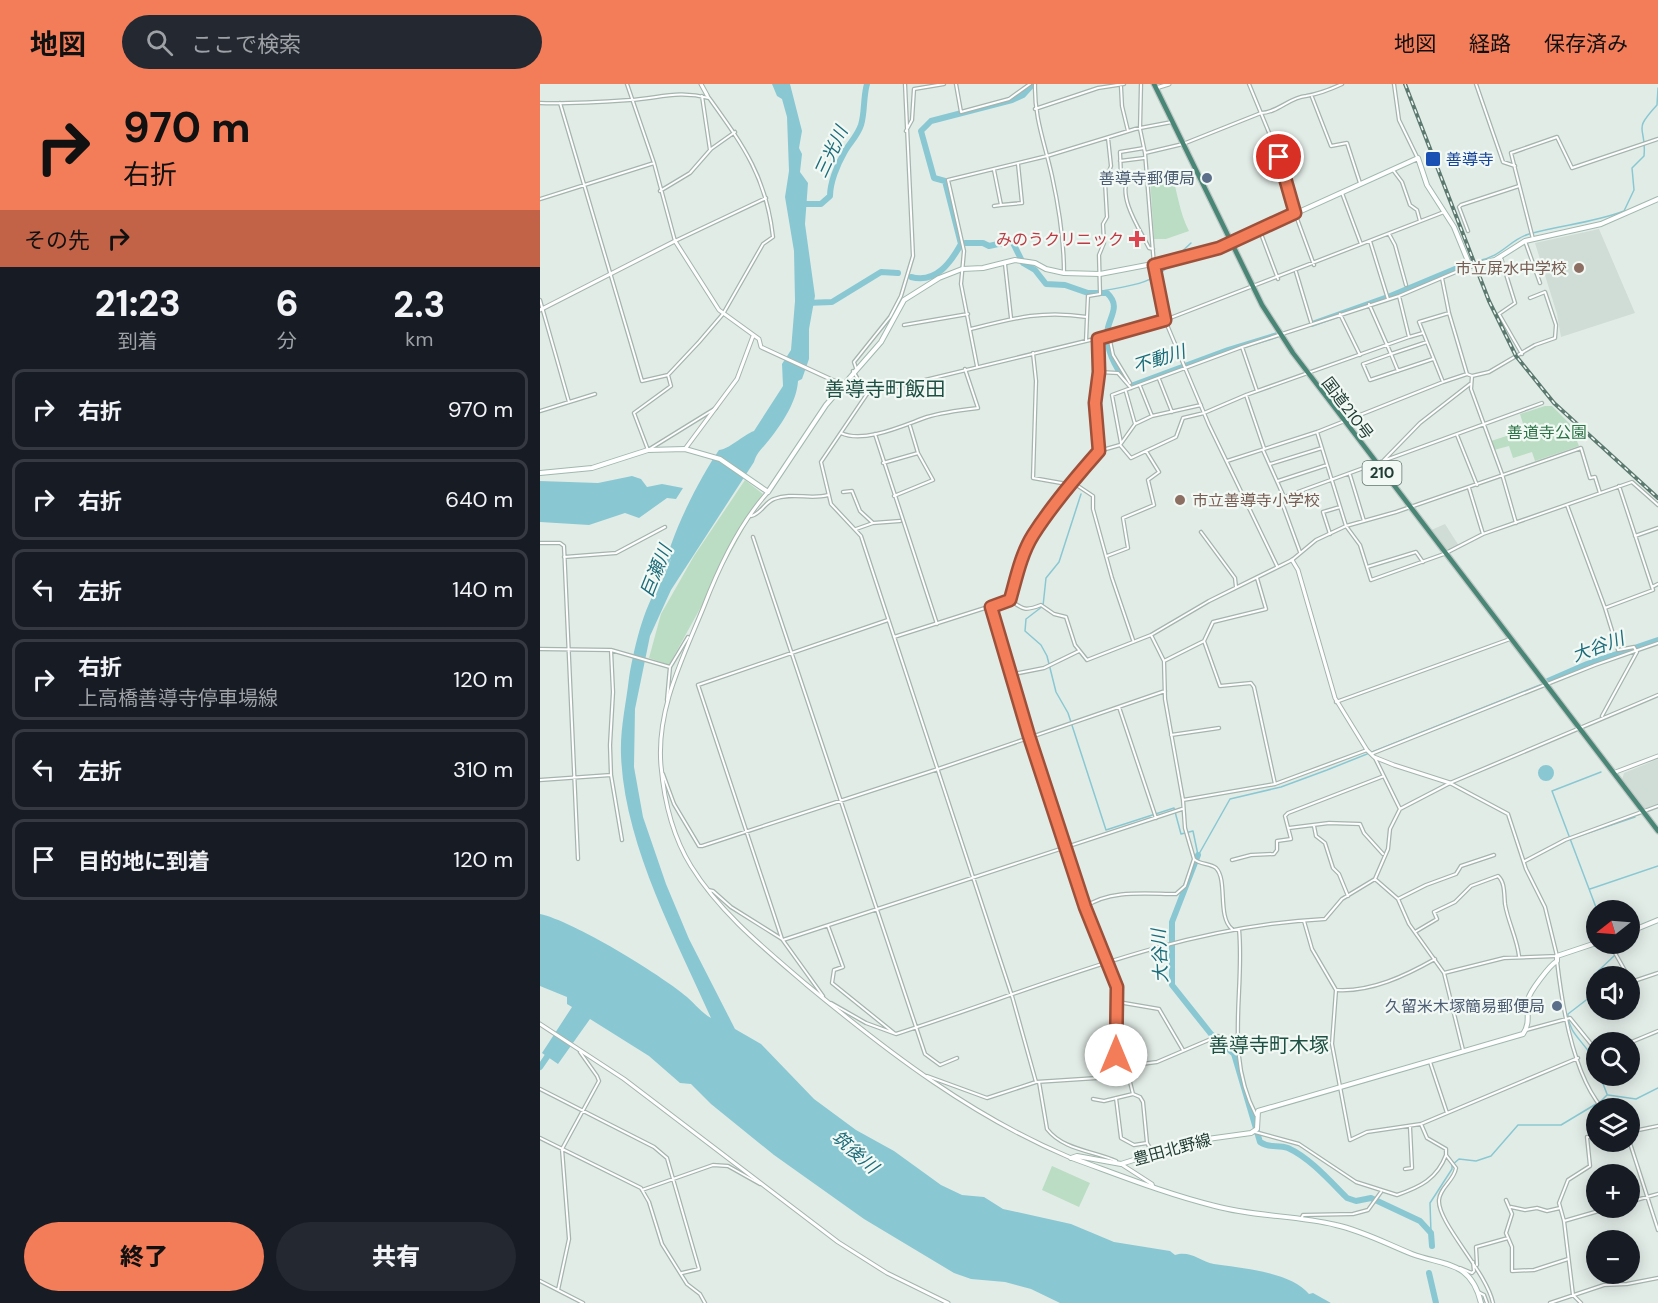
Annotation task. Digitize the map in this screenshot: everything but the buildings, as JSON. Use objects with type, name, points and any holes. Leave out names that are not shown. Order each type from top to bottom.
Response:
[{"type":"highway","name":"国道210号","points":[[1155,86],[1262,305],[1281,336],[1376,465],[1658,831]]},
{"type":"main road","points":[[540,473],[592,468],[648,450],[685,449],[720,459],[766,491],[841,384],[881,342],[909,296],[939,278],[962,269],[982,268],[1015,260],[1025,260],[1064,273],[1100,274],[1194,256],[1260,229],[1392,168],[1418,159],[1427,185],[1454,227],[1470,266],[1500,257],[1533,236],[1601,224],[1658,200]]},
{"type":"main road","points":[[1640,927],[1658,920]]},
{"type":"main road","points":[[1254,1132],[1256,1115],[1262,1109],[1512,1038],[1526,1030],[1529,995],[1548,968],[1557,958],[1586,947]]},
{"type":"main road","name":"豊田北野線","points":[[1071,1158],[1077,1156],[1121,1164],[1193,1141],[1254,1132]]},
{"type":"main road","name":"豊田北野線","points":[[1071,1158],[1153,1187],[1234,1211],[1359,1231],[1413,1255],[1444,1261],[1459,1269],[1478,1292],[1481,1303]]},
{"type":"street","points":[[627,84],[654,163],[675,241],[723,314],[759,339],[764,349],[841,384]]},
{"type":"street","points":[[560,103],[585,185],[608,274],[642,381],[668,375],[723,314],[763,244],[773,237],[766,198],[750,158],[735,132],[701,84]]},
{"type":"street","points":[[867,394],[854,369],[854,362],[877,335],[901,296],[913,256],[905,84]]},
{"type":"street","points":[[906,131],[912,120],[914,89],[944,84]]},
{"type":"street","points":[[956,84],[961,112],[1009,99],[1030,84]]},
{"type":"street","points":[[1141,84],[1140,129],[1145,153],[1152,249],[1165,320],[1183,368],[1277,566]]},
{"type":"street","points":[[1155,86],[1169,84]]},
{"type":"street","points":[[1249,84],[1279,157],[1295,213],[1314,265]]},
{"type":"street","points":[[1145,153],[1183,144],[1261,113],[1269,113],[1305,95],[1312,97],[1342,84]]},
{"type":"street","points":[[1394,84],[1399,120],[1418,159]]},
{"type":"street","points":[[1476,84],[1503,162],[1515,166]]},
{"type":"street","points":[[1035,85],[1035,109],[1061,227],[1064,273]]},
{"type":"street","points":[[1035,109],[1098,88],[1123,85],[1122,106],[1128,131]]},
{"type":"street","points":[[540,103],[632,100],[658,94],[708,96]]},
{"type":"street","points":[[702,96],[710,150]]},
{"type":"street","points":[[1312,97],[1330,146],[1347,143],[1360,183]]},
{"type":"street","points":[[977,366],[961,284],[964,251],[948,183],[953,177],[1018,164],[1128,131],[1172,122]]},
{"type":"street","points":[[660,191],[690,173],[710,150],[735,132]]},
{"type":"street","points":[[1086,341],[1088,296],[1100,294],[1099,255],[1104,243],[1103,224],[1107,217],[1105,182],[1111,166],[1108,137]]},
{"type":"street","points":[[1533,236],[1511,153],[1557,137],[1572,168],[1658,139]]},
{"type":"street","points":[[1144,148],[1120,152],[1121,176],[1147,174]]},
{"type":"street","points":[[1120,161],[1145,158]]},
{"type":"street","points":[[540,199],[654,163]]},
{"type":"street","points":[[994,206],[1022,203],[1018,164]]},
{"type":"street","points":[[1392,168],[1402,182],[1410,205],[1417,210],[1419,221]]},
{"type":"street","points":[[994,170],[1001,205]]},
{"type":"street","points":[[1128,177],[1123,187],[1125,197],[1149,248],[1152,249]]},
{"type":"street","points":[[1468,231],[1459,207],[1461,205],[1520,185]]},
{"type":"street","points":[[1342,192],[1361,244]]},
{"type":"street","points":[[541,310],[608,274],[766,198]]},
{"type":"street","points":[[1153,1187],[1152,1184],[1121,1164],[1073,1147],[1047,1130],[1038,1082],[1012,996],[861,536],[831,504],[821,462],[867,394],[1098,339],[1165,320],[1278,279],[1444,212]]},
{"type":"street","points":[[1260,229],[1278,279]]},
{"type":"street","points":[[1388,234],[1395,245],[1406,285]]},
{"type":"street","points":[[1370,241],[1388,299]]},
{"type":"street","points":[[1525,241],[1540,283]]},
{"type":"street","points":[[1500,257],[1515,303],[1499,314],[1522,354]]},
{"type":"street","points":[[1005,262],[1011,318]]},
{"type":"street","points":[[1423,333],[1246,395],[1204,413],[1183,418],[1176,437],[1131,458],[1121,444],[1112,395],[1242,347],[1399,296],[1470,266]]},
{"type":"street","points":[[1296,272],[1311,322]]},
{"type":"street","points":[[1442,279],[1449,313],[1467,374]]},
{"type":"street","points":[[1227,460],[1317,432],[1370,412],[1370,408],[1443,382],[1467,374],[1472,376],[1489,372],[1555,338],[1556,325],[1545,292],[1530,298]]},
{"type":"street","points":[[1399,296],[1409,337]]},
{"type":"street","points":[[540,300],[569,402]]},
{"type":"street","points":[[1369,304],[1398,371]]},
{"type":"street","points":[[971,329],[1011,318],[1058,313],[1087,317]]},
{"type":"street","points":[[1443,382],[1419,322],[1449,313]]},
{"type":"street","points":[[904,325],[968,314]]},
{"type":"street","points":[[1341,314],[1360,355]]},
{"type":"street","points":[[685,449],[693,435],[717,408],[737,379],[753,336]]},
{"type":"street","points":[[1108,336],[1113,355],[1130,383]]},
{"type":"street","points":[[1098,339],[1099,372],[1095,403],[1099,451]]},
{"type":"street","points":[[1427,342],[1363,364],[1370,381],[1433,358]]},
{"type":"street","points":[[1242,347],[1257,391]]},
{"type":"street","points":[[1033,353],[1036,381],[1033,478],[1067,484],[1072,482]]},
{"type":"street","points":[[841,433],[852,437],[875,434],[910,426],[926,418],[978,408],[965,369]]},
{"type":"street","points":[[1099,372],[1118,373],[1132,389]]},
{"type":"street","points":[[668,375],[671,386],[634,413],[648,450],[711,409],[717,408]]},
{"type":"street","points":[[1472,376],[1470,384],[1502,474],[1515,523]]},
{"type":"street","points":[[1159,379],[1172,412]]},
{"type":"street","points":[[1376,465],[1387,459],[1420,423],[1470,384]]},
{"type":"street","points":[[1140,386],[1152,416]]},
{"type":"street","points":[[1126,391],[1135,424]]},
{"type":"street","points":[[540,411],[595,394]]},
{"type":"street","points":[[1246,395],[1263,448],[1284,497]]},
{"type":"street","points":[[1300,552],[1281,500],[1284,497],[1350,475],[1542,403]]},
{"type":"street","points":[[1010,600],[1022,560],[1033,535],[1072,482],[1099,451],[1121,444],[1135,424],[1152,416],[1201,405]]},
{"type":"street","points":[[894,496],[932,481],[918,453],[910,426]]},
{"type":"street","points":[[1317,432],[1346,526],[1360,545],[1371,580],[1444,554],[1483,534],[1632,482],[1658,505]]},
{"type":"street","points":[[875,434],[882,463],[892,482],[901,521],[937,624]]},
{"type":"street","points":[[1457,435],[1477,484]]},
{"type":"street","points":[[1269,464],[1322,448]]},
{"type":"street","points":[[1010,600],[1022,609],[1029,610],[1041,605],[1054,614],[1066,617],[1079,651],[1087,660],[1133,640],[1151,635],[1236,587],[1292,560],[1300,552],[1346,526],[1581,448],[1590,478],[1595,477],[1600,493]]},
{"type":"street","points":[[1107,556],[1128,549],[1123,518],[1154,504],[1148,480],[1159,472],[1146,450]]},
{"type":"street","points":[[882,463],[918,453]]},
{"type":"street","points":[[1278,481],[1327,465]]},
{"type":"street","points":[[1350,475],[1364,521]]},
{"type":"street","points":[[1072,482],[1093,495],[1093,509],[1112,578],[1133,640]]},
{"type":"street","points":[[1619,486],[1652,587]]},
{"type":"street","points":[[1469,487],[1483,534]]},
{"type":"street","points":[[766,491],[713,582],[688,637],[675,672],[667,704],[661,741],[663,774],[666,798],[682,848],[708,890],[761,946],[827,1001],[921,1074],[1015,1132],[1071,1158]]},
{"type":"street","points":[[843,492],[852,491],[860,511],[873,523]]},
{"type":"street","points":[[751,516],[773,499],[800,495],[820,498],[828,495]]},
{"type":"street","points":[[1566,505],[1605,608],[1618,650],[1634,647],[1637,652]]},
{"type":"street","points":[[1330,534],[1323,512],[1340,507]]},
{"type":"street","points":[[856,529],[873,523],[901,521]]},
{"type":"street","points":[[564,557],[616,553],[665,527]]},
{"type":"street","points":[[1635,536],[1658,528]]},
{"type":"street","points":[[1201,532],[1235,578],[1236,587]]},
{"type":"street","points":[[753,537],[916,1028],[928,1058],[940,1065],[957,1058]]},
{"type":"street","points":[[540,543],[562,543],[564,557],[576,777],[578,860]]},
{"type":"street","points":[[1366,568],[1416,552],[1423,562]]},
{"type":"street","points":[[1292,560],[1298,570],[1336,702],[1373,756],[1400,809]]},
{"type":"street","points":[[1164,661],[1204,641],[1213,622],[1266,609],[1257,578]]},
{"type":"street","points":[[1605,608],[1653,590],[1652,587],[1658,584]]},
{"type":"street","points":[[894,637],[1010,600]]},
{"type":"street","points":[[991,607],[1009,675],[1085,907],[1109,963],[1118,1002],[1116,1051],[1126,1066],[1133,1094]]},
{"type":"street","points":[[888,620],[698,685],[783,939],[827,1001],[866,1023],[896,1034],[1168,943],[1232,929],[1327,919],[1337,903],[1375,879],[1389,843],[1390,829],[1400,809],[1450,783],[1601,717],[1658,695]]},
{"type":"street","points":[[1085,907],[1100,900],[1144,892],[1161,895],[1178,893],[1188,880],[1194,859],[1182,809],[1183,800],[1165,691],[1164,661],[1151,635]]},
{"type":"street","points":[[667,704],[666,690],[670,667],[688,637]]},
{"type":"street","points":[[1336,702],[1510,639]]},
{"type":"street","points":[[1204,641],[1220,686],[1251,683],[1254,687],[1275,784]]},
{"type":"street","points":[[1373,756],[1546,684],[1658,643]]},
{"type":"street","points":[[540,650],[569,648],[611,650],[670,667]]},
{"type":"street","points":[[611,650],[611,775],[622,840]]},
{"type":"street","points":[[1009,675],[1044,668],[1079,651]]},
{"type":"street","points":[[1601,717],[1637,652]]},
{"type":"street","points":[[663,774],[674,804],[699,846],[938,769],[1165,691]]},
{"type":"street","points":[[1119,706],[1156,818]]},
{"type":"street","points":[[1171,735],[1219,728]]},
{"type":"street","points":[[1183,800],[1275,784],[1367,750]]},
{"type":"street","points":[[1373,756],[1450,783],[1508,814],[1524,862],[1545,907],[1557,958],[1564,1018],[1587,1082],[1596,1098]]},
{"type":"street","points":[[1612,773],[1658,756]]},
{"type":"street","points":[[540,780],[611,775]]},
{"type":"street","points":[[1232,860],[1251,855],[1274,854],[1278,850],[1277,841],[1291,839],[1285,816],[1287,813],[1384,776]]},
{"type":"street","points":[[1524,862],[1565,840],[1658,806]]},
{"type":"street","points":[[708,890],[713,891],[766,931],[783,939],[878,910],[1182,809]]},
{"type":"street","points":[[1288,828],[1360,824],[1364,833],[1383,855]]},
{"type":"street","points":[[1314,826],[1316,836],[1325,843],[1333,868],[1339,874],[1348,896]]},
{"type":"street","points":[[1398,899],[1456,874],[1461,866],[1494,855]]},
{"type":"street","points":[[1194,859],[1213,866],[1219,872],[1225,916],[1232,929]]},
{"type":"street","points":[[1414,932],[1437,919],[1434,912],[1455,902],[1471,886],[1498,876],[1502,882],[1506,908],[1516,937],[1519,956]]},
{"type":"street","points":[[1375,879],[1398,899],[1414,932],[1444,973],[1463,1051]]},
{"type":"street","points":[[1304,921],[1312,949],[1336,990],[1332,1044],[1350,1140],[1367,1132],[1421,1124],[1578,1058]]},
{"type":"street","points":[[828,926],[843,967],[834,970],[832,983],[896,1034]]},
{"type":"street","points":[[1239,928],[1240,960],[1236,1015],[1239,1054],[1256,1115]]},
{"type":"street","points":[[1444,973],[1519,956],[1557,958]]},
{"type":"street","points":[[1336,990],[1352,991],[1400,979],[1435,959]]},
{"type":"street","points":[[1640,979],[1658,973]]},
{"type":"street","points":[[1118,1002],[1159,1009],[1183,1050]]},
{"type":"street","points":[[1526,1030],[1570,1018],[1586,1038]]},
{"type":"street","points":[[540,1024],[624,1079],[852,1251],[887,1273],[948,1303]]},
{"type":"street","points":[[1640,1038],[1658,1031]]},
{"type":"street","points":[[1126,1066],[1157,1062],[1218,1036],[1239,1054]]},
{"type":"street","points":[[558,1290],[569,1239],[562,1149],[599,1079],[578,1049]]},
{"type":"street","points":[[1430,1061],[1447,1113]]},
{"type":"street","points":[[921,1074],[958,1086],[972,1095],[987,1098],[1038,1082],[1128,1076]]},
{"type":"street","points":[[540,1089],[661,1152],[669,1162],[699,1269],[682,1273]]},
{"type":"street","points":[[1093,1099],[1116,1098],[1133,1094],[1140,1097],[1143,1102],[1147,1143],[1153,1153]]},
{"type":"street","points":[[1116,1098],[1121,1138],[1134,1145],[1147,1143]]},
{"type":"street","points":[[1254,1132],[1299,1144],[1356,1182],[1381,1192],[1397,1195],[1426,1183],[1440,1171],[1446,1155],[1446,1149],[1427,1138],[1421,1124]]},
{"type":"street","points":[[1640,1130],[1658,1126]]},
{"type":"street","points":[[1405,1169],[1412,1168],[1410,1127]]},
{"type":"street","points":[[540,1138],[642,1190],[650,1202],[662,1244],[687,1284],[700,1294],[705,1303]]},
{"type":"street","points":[[1581,1303],[1573,1295],[1564,1221],[1560,1208],[1564,1186],[1576,1174],[1590,1166],[1589,1152]]},
{"type":"street","points":[[1633,1152],[1658,1230]]},
{"type":"street","points":[[1446,1155],[1456,1168],[1455,1176],[1438,1197],[1439,1205],[1452,1232],[1487,1281],[1493,1303]]},
{"type":"street","points":[[642,1190],[717,1165],[728,1166],[762,1184]]},
{"type":"street","points":[[1301,1220],[1303,1215],[1353,1214],[1368,1210],[1381,1192]]},
{"type":"street","points":[[1640,1199],[1658,1194]]},
{"type":"street","points":[[1506,1200],[1512,1214],[1506,1233],[1512,1247],[1512,1271],[1534,1270],[1568,1259]]},
{"type":"street","points":[[1510,1208],[1525,1210],[1537,1208],[1547,1211],[1560,1208]]},
{"type":"street","points":[[1564,1221],[1586,1215]]},
{"type":"street","points":[[1477,1268],[1476,1247],[1508,1238]]},
{"type":"street","points":[[1459,1269],[1474,1271],[1472,1259]]},
{"type":"street","points":[[1550,1303],[1604,1285],[1627,1284],[1658,1278]]},
{"type":"street","points":[[540,1281],[583,1303]]},
{"type":"street","points":[[1478,1292],[1484,1295],[1487,1303]]},
{"type":"shaded area","name":"市立屏水中学校","points":[[1599,229],[1635,313],[1561,337],[1557,314],[1535,243]]},
{"type":"shaded area","points":[[1445,524],[1459,546],[1447,552],[1429,531]]},
{"type":"shaded area","points":[[1658,759],[1658,804],[1644,809],[1622,780],[1624,773]]},
{"type":"green space","points":[[1171,172],[1189,231],[1166,239],[1154,239],[1150,177]]},
{"type":"green space","name":"善道寺公園","points":[[1552,406],[1570,424],[1579,446],[1535,461],[1532,452],[1513,458],[1509,446],[1494,450],[1491,441],[1525,430],[1520,414]]},
{"type":"green space","points":[[745,480],[763,494],[669,665],[649,658],[661,614],[694,556]]},
{"type":"green space","points":[[1052,1166],[1090,1183],[1079,1207],[1042,1190]]},
{"type":"water","name":"筑後川","points":[[772,84],[790,84],[802,131],[799,148],[802,154],[800,172],[808,183],[805,224],[815,296],[809,329],[809,359],[802,379],[798,381],[795,396],[784,420],[758,453],[671,590],[650,636],[635,709],[634,767],[643,817],[666,884],[689,939],[735,1029],[761,1044],[814,1099],[856,1130],[894,1151],[941,1185],[962,1195],[984,1197],[1003,1209],[1071,1224],[1114,1242],[1170,1251],[1175,1255],[1190,1255],[1214,1264],[1265,1272],[1290,1281],[1309,1294],[1313,1293],[1331,1303],[1060,1303],[1031,1289],[1005,1282],[971,1279],[954,1273],[864,1219],[774,1155],[711,1104],[691,1084],[680,1083],[649,1056],[590,1019],[558,1064],[542,1053],[572,1007],[567,1004],[567,997],[540,986],[540,914],[594,937],[637,962],[674,987],[711,1018],[654,890],[631,823],[624,789],[621,736],[637,639],[652,598],[665,577],[667,580],[674,564],[671,559],[664,575],[671,546],[685,511],[719,450],[727,448],[754,431],[783,386],[782,364],[791,350],[795,301],[794,251],[785,197],[789,171],[787,117],[782,99],[777,96]]},
{"type":"water","points":[[632,476],[641,479],[647,487],[662,484],[683,488],[676,499],[667,498],[639,518],[625,513],[589,525],[540,522],[540,481],[598,483]]},
{"type":"water","points":[[1543,765],[1549,765],[1554,773],[1552,779],[1543,781],[1538,776],[1538,770]]},
{"type":"waterway","name":"三光川","points":[[799,204],[821,204],[830,196],[839,163],[861,125],[867,84]]},
{"type":"waterway","points":[[961,244],[945,181],[934,178],[921,131],[931,121],[1012,100],[1023,95],[1033,84]]},
{"type":"waterway","name":"不動川","points":[[1477,261],[1493,256],[1529,234],[1624,211],[1634,190],[1632,168],[1644,156],[1642,125],[1657,105],[1658,88]]},
{"type":"waterway","name":"不動川","points":[[965,243],[983,243],[989,246],[1012,241],[1023,263],[1035,270],[1046,284],[1065,285],[1088,293],[1107,293],[1114,304],[1107,330],[1109,350],[1118,369],[1131,386],[1228,350],[1277,335]]},
{"type":"waterway","points":[[1174,259],[1191,243]]},
{"type":"waterway","name":"不動川","points":[[911,277],[928,277],[942,270],[961,244]]},
{"type":"waterway","points":[[1102,291],[1149,280],[1165,270],[1171,263]]},
{"type":"waterway","name":"不動川","points":[[1388,297],[1467,264]]},
{"type":"waterway","name":"不動川","points":[[806,303],[832,302],[881,272],[898,273]]},
{"type":"waterway","name":"不動川","points":[[1312,324],[1385,298]]},
{"type":"waterway","points":[[1081,494],[1059,562],[1046,578],[1043,606],[1026,619],[1025,631],[1041,645],[1047,656],[1056,692],[1068,713],[1106,830],[1174,808],[1181,834],[1193,831],[1198,855]]},
{"type":"waterway","name":"巨瀬川","points":[[663,587],[675,557]]},
{"type":"waterway","name":"大谷川","points":[[1548,681],[1587,664],[1658,640]]},
{"type":"waterway","name":"大谷川","points":[[1199,854],[1230,799],[1281,787],[1540,685]]},
{"type":"waterway","points":[[1593,900],[1552,791],[1601,772]]},
{"type":"waterway","points":[[1573,838],[1635,817]]},
{"type":"waterway","name":"大谷川","points":[[1198,855],[1172,922],[1172,985],[1211,1034],[1234,1054],[1260,1142],[1296,1152],[1319,1170],[1347,1198],[1356,1201],[1371,1198],[1420,1221],[1431,1233],[1432,1246]]},
{"type":"waterway","points":[[1590,889],[1658,866]]},
{"type":"waterway","points":[[1586,1047],[1571,1028],[1568,1014],[1594,994],[1594,975],[1615,955]]},
{"type":"waterway","points":[[540,1067],[551,1051]]},
{"type":"waterway","points":[[1604,1086],[1607,1094]]},
{"type":"waterway","points":[[1608,1095],[1636,1099],[1658,1088]]},
{"type":"waterway","points":[[1431,1233],[1430,1203],[1452,1169],[1452,1165],[1459,1159],[1476,1161],[1491,1156],[1518,1125],[1561,1125],[1607,1095]]},
{"type":"waterway","name":"大谷川","points":[[1429,1273],[1436,1303]]},
{"type":"railway","points":[[1405,84],[1489,301],[1516,356],[1554,403],[1658,498]]},
{"type":"place","name":"善導寺","points":[[1433,159]]},
{"type":"place","name":"善導寺郵便局","points":[[1207,178]]},
{"type":"place","name":"みのうクリニック","points":[[1137,239]]},
{"type":"place","name":"市立屏水中学校","points":[[1579,268]]},
{"type":"place","name":"市立善導寺小学校","points":[[1180,500]]},
{"type":"place","name":"久留米木塚簡易郵便局","points":[[1557,1006]]},
{"type":"district","name":"善導寺町飯田","points":[[885,389]]},
{"type":"district","name":"善導寺町木塚","points":[[1269,1045]]},
{"type":"route","points":[[1116,1055],[1117,987],[1085,907],[1009,675],[991,607],[1010,600],[1018,570],[1033,535],[1072,482],[1099,451],[1095,403],[1099,372],[1098,339],[1165,320],[1154,265],[1219,248],[1295,213],[1279,157]]}]
